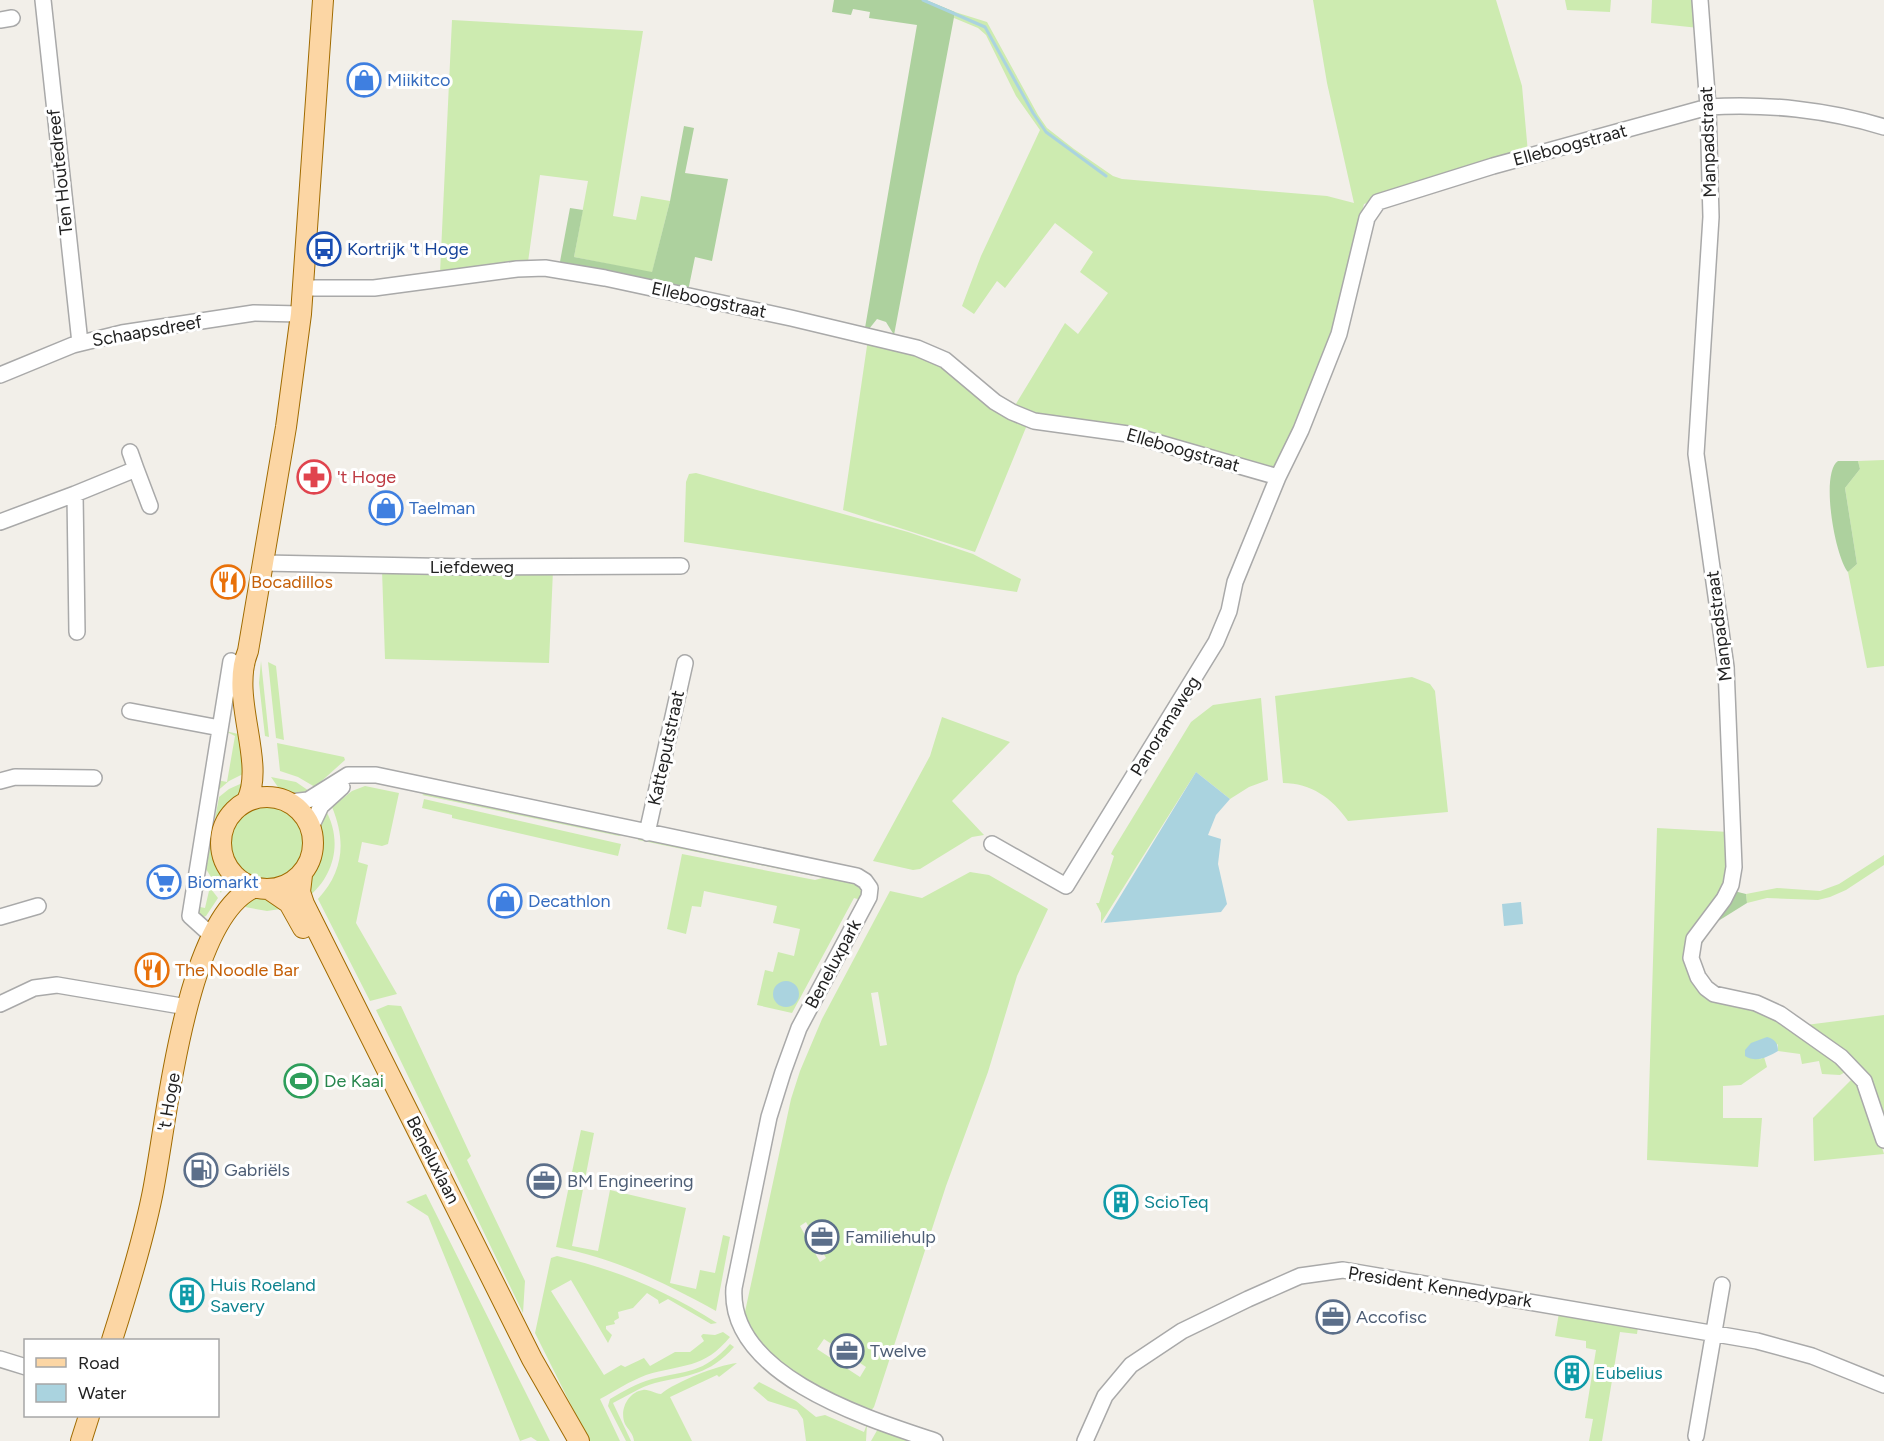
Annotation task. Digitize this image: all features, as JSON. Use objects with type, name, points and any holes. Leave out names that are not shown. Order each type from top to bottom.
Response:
[{"type":"main road","points":[[240,656],[254,666],[256,707],[265,773],[283,800],[302,813],[311,827],[313,851],[302,875],[282,888],[262,889],[230,871],[222,852],[221,836],[231,815],[247,801],[253,780],[243,699],[243,664],[240,656],[263,563],[286,427],[301,314],[323,0]]},
{"type":"main road","points":[[247,801],[283,800]]},
{"type":"main road","name":"'t Hoge","points":[[113,1339],[152,1196],[187,1007],[207,932],[226,892],[230,871]]},
{"type":"main road","name":"Beneluxlaan","points":[[302,875],[300,892],[304,903],[532,1359],[579,1441]]},
{"type":"main road","name":"'t Hoge","points":[[207,932],[236,900],[262,889]]},
{"type":"main road","name":"Beneluxlaan","points":[[262,889],[285,899],[292,909],[381,1074],[565,1441]]},
{"type":"main road","points":[[81,1441],[89,1417]]},
{"type":"street","name":"Ten Houtedreef","points":[[44,0],[80,343]]},
{"type":"street","name":"Manpadstraat","points":[[1700,0],[1708,107],[1711,217],[1696,454],[1726,667],[1734,867],[1731,885],[1724,899],[1694,939],[1691,958],[1701,982],[1714,994],[1769,1008],[1841,1057],[1864,1081],[1884,1140]]},
{"type":"street","name":"Elleboogstraat","points":[[303,288],[385,287],[517,269],[545,268],[604,278],[917,348],[945,360],[995,402],[1034,421],[1128,434],[1278,477],[1301,430],[1339,334],[1368,218],[1378,202],[1493,166],[1708,107],[1739,105],[1795,111],[1849,118],[1884,127]]},
{"type":"street","name":"Schaapsdreef","points":[[0,375],[80,343],[122,333],[254,313],[301,314]]},
{"type":"street","points":[[130,452],[150,506]]},
{"type":"street","points":[[0,522],[136,469]]},
{"type":"street","name":"Panoramaweg","points":[[992,844],[1066,886],[1216,642],[1228,611],[1235,582],[1278,477]]},
{"type":"street","points":[[75,494],[77,632]]},
{"type":"street","name":"Liefdeweg","points":[[263,563],[471,567],[681,566]]},
{"type":"street","points":[[207,932],[190,915],[220,728],[240,656]]},
{"type":"street","name":"Katteputstraat","points":[[647,833],[685,663]]},
{"type":"street","points":[[130,711],[220,728]]},
{"type":"street","name":"Beneluxpark","points":[[283,800],[308,800],[339,778],[376,775],[857,876],[869,886],[869,897],[799,1028],[783,1071],[769,1117],[734,1288],[734,1308],[740,1326],[751,1344],[797,1382],[858,1415],[935,1441]]},
{"type":"street","points":[[311,827],[321,806],[359,776]]},
{"type":"street","points":[[0,781],[15,777],[94,778]]},
{"type":"street","points":[[0,917],[38,906]]},
{"type":"street","points":[[0,1004],[34,988],[57,985],[187,1007]]},
{"type":"street","name":"President Kennedypark","points":[[1085,1441],[1106,1396],[1131,1365],[1182,1331],[1300,1276],[1342,1270],[1714,1333],[1812,1356],[1884,1385]]},
{"type":"street","points":[[1696,1436],[1722,1285]]},
{"type":"street","points":[[0,1359],[24,1366]]},
{"type":"green space","points":[[834,0],[926,0],[955,12],[894,335],[886,322],[877,319],[869,329],[865,328],[917,25],[869,18],[870,12],[853,9],[851,15],[832,12]]},
{"type":"green space","points":[[1313,0],[1496,0],[1522,86],[1528,153],[1364,204],[1334,328],[1279,466],[1271,467],[1050,420],[1014,407],[1065,323],[1078,334],[1108,293],[1080,272],[1093,252],[1055,223],[1005,288],[997,281],[974,314],[962,306],[981,256],[1040,130],[1016,96],[986,35],[978,28],[954,18],[955,12],[987,22],[1047,128],[1113,176],[1122,179],[1327,196],[1354,203],[1327,83]]},
{"type":"green space","points":[[1565,0],[1611,0],[1610,12],[1567,10]]},
{"type":"green space","points":[[1652,0],[1696,0],[1699,28],[1651,23]]},
{"type":"green space","points":[[452,20],[643,31],[613,216],[636,220],[641,196],[670,201],[652,273],[574,257],[588,181],[540,175],[528,262],[440,273]]},
{"type":"green space","points":[[684,126],[694,128],[685,173],[728,179],[712,261],[695,257],[688,291],[559,267],[570,208],[583,210],[574,257],[652,272],[670,201]]},
{"type":"green space","points":[[868,339],[928,356],[1027,425],[975,552],[843,510]]},
{"type":"green space","points":[[1884,460],[1884,666],[1867,668],[1848,572],[1857,564],[1845,488],[1860,469],[1858,461]]},
{"type":"green space","points":[[1838,461],[1858,461],[1860,469],[1845,488],[1857,564],[1848,572],[1838,550],[1831,515],[1830,481]]},
{"type":"green space","points":[[696,473],[908,532],[973,554],[1021,579],[1017,592],[684,542],[686,482],[689,474]]},
{"type":"green space","points":[[382,570],[553,570],[549,663],[385,659]]},
{"type":"green space","points":[[261,661],[269,737],[265,736],[259,683]]},
{"type":"green space","points":[[268,662],[276,666],[284,740],[276,738]]},
{"type":"green space","points":[[1412,677],[1430,684],[1435,691],[1448,812],[1348,821],[1335,805],[1320,793],[1303,786],[1283,783],[1275,696]]},
{"type":"green space","points":[[1261,698],[1268,780],[1249,787],[1230,799],[1196,772],[1101,923],[1101,913],[1096,903],[1099,903],[1114,856],[1111,854],[1191,722],[1213,705]]},
{"type":"green space","points":[[942,717],[1010,742],[952,801],[984,835],[972,837],[920,869],[913,870],[873,861],[930,756]]},
{"type":"green space","points":[[225,731],[243,735],[243,774],[229,781],[215,793],[217,780],[227,782],[235,736]]},
{"type":"green space","points":[[277,743],[344,757],[345,760],[315,787],[298,777],[280,771]]},
{"type":"green space","points":[[271,777],[296,782],[312,793],[291,797],[280,790]]},
{"type":"green space","points":[[249,780],[246,788],[218,828],[215,844],[223,878],[221,893],[206,869],[219,797],[229,789]]},
{"type":"green space","points":[[365,786],[399,793],[388,844],[382,846],[362,842],[358,862],[368,865],[356,923],[397,994],[370,1001],[318,899],[333,878],[340,855],[339,832],[332,807],[352,791]]},
{"type":"green space","points":[[427,792],[624,834],[619,836],[422,795]]},
{"type":"green space","points":[[424,799],[621,844],[618,856],[452,818],[452,815],[422,808]]},
{"type":"green space","points":[[261,806],[275,806],[289,812],[300,823],[306,837],[303,859],[295,871],[275,882],[261,882],[247,876],[236,865],[230,851],[230,837],[236,823],[247,812]]},
{"type":"green space","points":[[325,809],[334,833],[333,857],[324,879],[307,898],[306,880],[318,857],[318,826]]},
{"type":"green space","points":[[1657,828],[1729,832],[1727,886],[1693,934],[1702,988],[1781,1018],[1847,1071],[1840,1075],[1822,1074],[1819,1061],[1802,1064],[1800,1054],[1778,1051],[1778,1044],[1759,1060],[1764,1057],[1767,1067],[1741,1085],[1723,1086],[1723,1118],[1762,1118],[1758,1167],[1647,1160]]},
{"type":"green space","points":[[639,836],[823,875],[814,876],[638,840]]},
{"type":"green space","points":[[682,854],[815,880],[830,876],[859,885],[863,893],[861,900],[854,898],[792,1013],[757,1005],[765,970],[773,972],[778,952],[794,956],[800,929],[773,923],[777,906],[704,891],[701,907],[692,906],[686,934],[667,929]]},
{"type":"green space","points":[[1884,855],[1884,865],[1846,890],[1830,897],[1818,900],[1767,898],[1747,903],[1746,894],[1777,888],[1820,891],[1839,884]]},
{"type":"green space","points":[[970,872],[989,875],[1048,909],[1017,976],[988,1072],[946,1186],[874,1407],[869,1413],[804,1380],[759,1346],[743,1321],[791,1099],[822,1019],[890,891],[922,898]],"holes":[[[878,992],[887,1045],[880,1046],[871,993]],[[806,1222],[826,1258],[820,1262],[800,1226]],[[824,1339],[866,1367],[860,1377],[817,1349]]]},
{"type":"green space","points":[[201,876],[218,898],[206,916],[199,919],[195,906],[205,908],[209,891],[198,888]]},
{"type":"green space","points":[[1734,891],[1746,894],[1747,903],[1715,923],[1701,945],[1698,942]]},
{"type":"green space","points":[[252,895],[270,897],[287,908],[267,911],[245,907]]},
{"type":"green space","points":[[388,1005],[401,1006],[471,1156],[467,1160],[525,1281],[523,1313],[376,1010]]},
{"type":"green space","points":[[1884,1015],[1884,1121],[1870,1079],[1806,1025]]},
{"type":"green space","points":[[1855,1076],[1862,1086],[1884,1154],[1814,1161],[1813,1118]]},
{"type":"green space","points":[[581,1130],[594,1133],[572,1246],[598,1251],[610,1190],[686,1208],[670,1283],[696,1289],[700,1270],[715,1273],[723,1235],[730,1237],[716,1311],[619,1265],[556,1247]]},
{"type":"green space","points":[[426,1194],[550,1441],[537,1441],[531,1437],[520,1441],[428,1216],[406,1202]]},
{"type":"green space","points":[[557,1256],[599,1267],[640,1282],[717,1323],[711,1324],[668,1299],[659,1304],[658,1300],[647,1293],[633,1308],[618,1312],[619,1318],[614,1321],[615,1324],[606,1326],[612,1335],[608,1343],[571,1280],[551,1291],[604,1375],[621,1365],[625,1367],[644,1358],[650,1366],[675,1352],[690,1352],[704,1341],[701,1336],[703,1334],[715,1335],[723,1332],[730,1337],[711,1355],[701,1360],[646,1375],[600,1399],[620,1441],[589,1441],[535,1333],[551,1258]]},
{"type":"green space","points":[[1559,1313],[1638,1327],[1637,1334],[1620,1332],[1602,1441],[1589,1441],[1593,1419],[1585,1418],[1596,1350],[1586,1348],[1586,1341],[1555,1336]]},
{"type":"green space","points":[[730,1344],[734,1347],[707,1369],[649,1385],[613,1403],[631,1441],[626,1441],[608,1406],[610,1399],[646,1381],[703,1366]]},
{"type":"green space","points":[[737,1363],[719,1377],[717,1375],[670,1397],[692,1441],[634,1441],[623,1419],[626,1403],[633,1394],[645,1390],[661,1394],[676,1384],[697,1375]]},
{"type":"green space","points":[[759,1382],[796,1401],[816,1417],[825,1415],[864,1432],[867,1424],[866,1441],[806,1441],[803,1419],[797,1410],[768,1401],[753,1388]]},
{"type":"green space","points":[[879,1427],[920,1441],[871,1441]]},
{"type":"water","points":[[1196,772],[1230,799],[1216,815],[1208,835],[1221,839],[1218,864],[1227,904],[1221,912],[1104,923]]},
{"type":"water","points":[[1521,902],[1523,924],[1504,926],[1502,904]]},
{"type":"water","points":[[786,981],[795,985],[799,994],[795,1003],[786,1007],[777,1003],[773,994],[777,985]]},
{"type":"water","points":[[1767,1037],[1775,1041],[1778,1051],[1758,1059],[1745,1056],[1745,1050],[1751,1043]]},
{"type":"waterway","points":[[923,0],[985,27],[1046,132],[1106,176]]},
{"type":"place","name":"Miikitco","points":[[364,80]]},
{"type":"place","name":"Kortrijk 't Hoge","points":[[324,249]]},
{"type":"place","name":"'t Hoge","points":[[314,477]]},
{"type":"place","name":"Taelman","points":[[386,508]]},
{"type":"place","name":"Bocadillos","points":[[228,582]]},
{"type":"place","name":"Biomarkt","points":[[164,882]]},
{"type":"place","name":"Decathlon","points":[[505,901]]},
{"type":"place","name":"The Noodle Bar","points":[[152,970]]},
{"type":"place","name":"De Kaai","points":[[301,1081]]},
{"type":"place","name":"Gabriëls","points":[[201,1170]]},
{"type":"place","name":"BM Engineering","points":[[544,1181]]},
{"type":"place","name":"ScioTeq","points":[[1121,1202]]},
{"type":"place","name":"Familiehulp","points":[[822,1237]]},
{"type":"place","name":"Huis Roeland Savery","points":[[187,1295]]},
{"type":"place","name":"Accofisc","points":[[1333,1317]]},
{"type":"place","name":"Twelve","points":[[847,1351]]},
{"type":"place","name":"Eubelius","points":[[1572,1373]]}]
